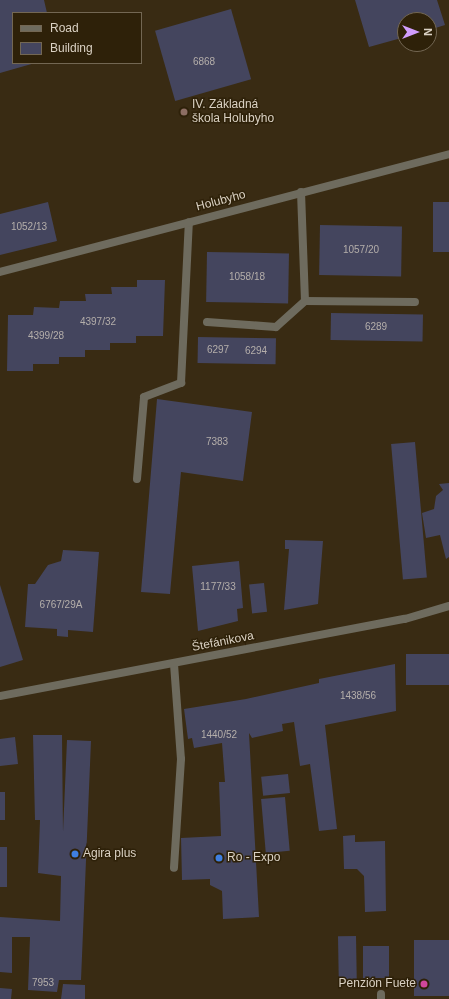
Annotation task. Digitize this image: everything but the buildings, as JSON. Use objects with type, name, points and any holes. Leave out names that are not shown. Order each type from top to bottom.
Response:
[{"type":"street","name":"Holubyho","points":[[0,272],[449,154]]},
{"type":"street","points":[[301,192],[305,302]]},
{"type":"street","points":[[137,479],[144,397],[181,383],[189,222]]},
{"type":"street","points":[[207,322],[276,327],[305,302],[415,302]]},
{"type":"street","name":"Štefánikova","points":[[0,696],[174,664],[406,618],[449,606]]},
{"type":"street","points":[[174,664],[181,759],[174,868]]},
{"type":"place","name":"IV. Základná škola Holubyho","points":[[184,112]]},
{"type":"place","name":"Agira plus","points":[[75,854]]},
{"type":"place","name":"Ro - Expo","points":[[219,858]]},
{"type":"place","name":"Penzión Fuete","points":[[424,984]]}]
